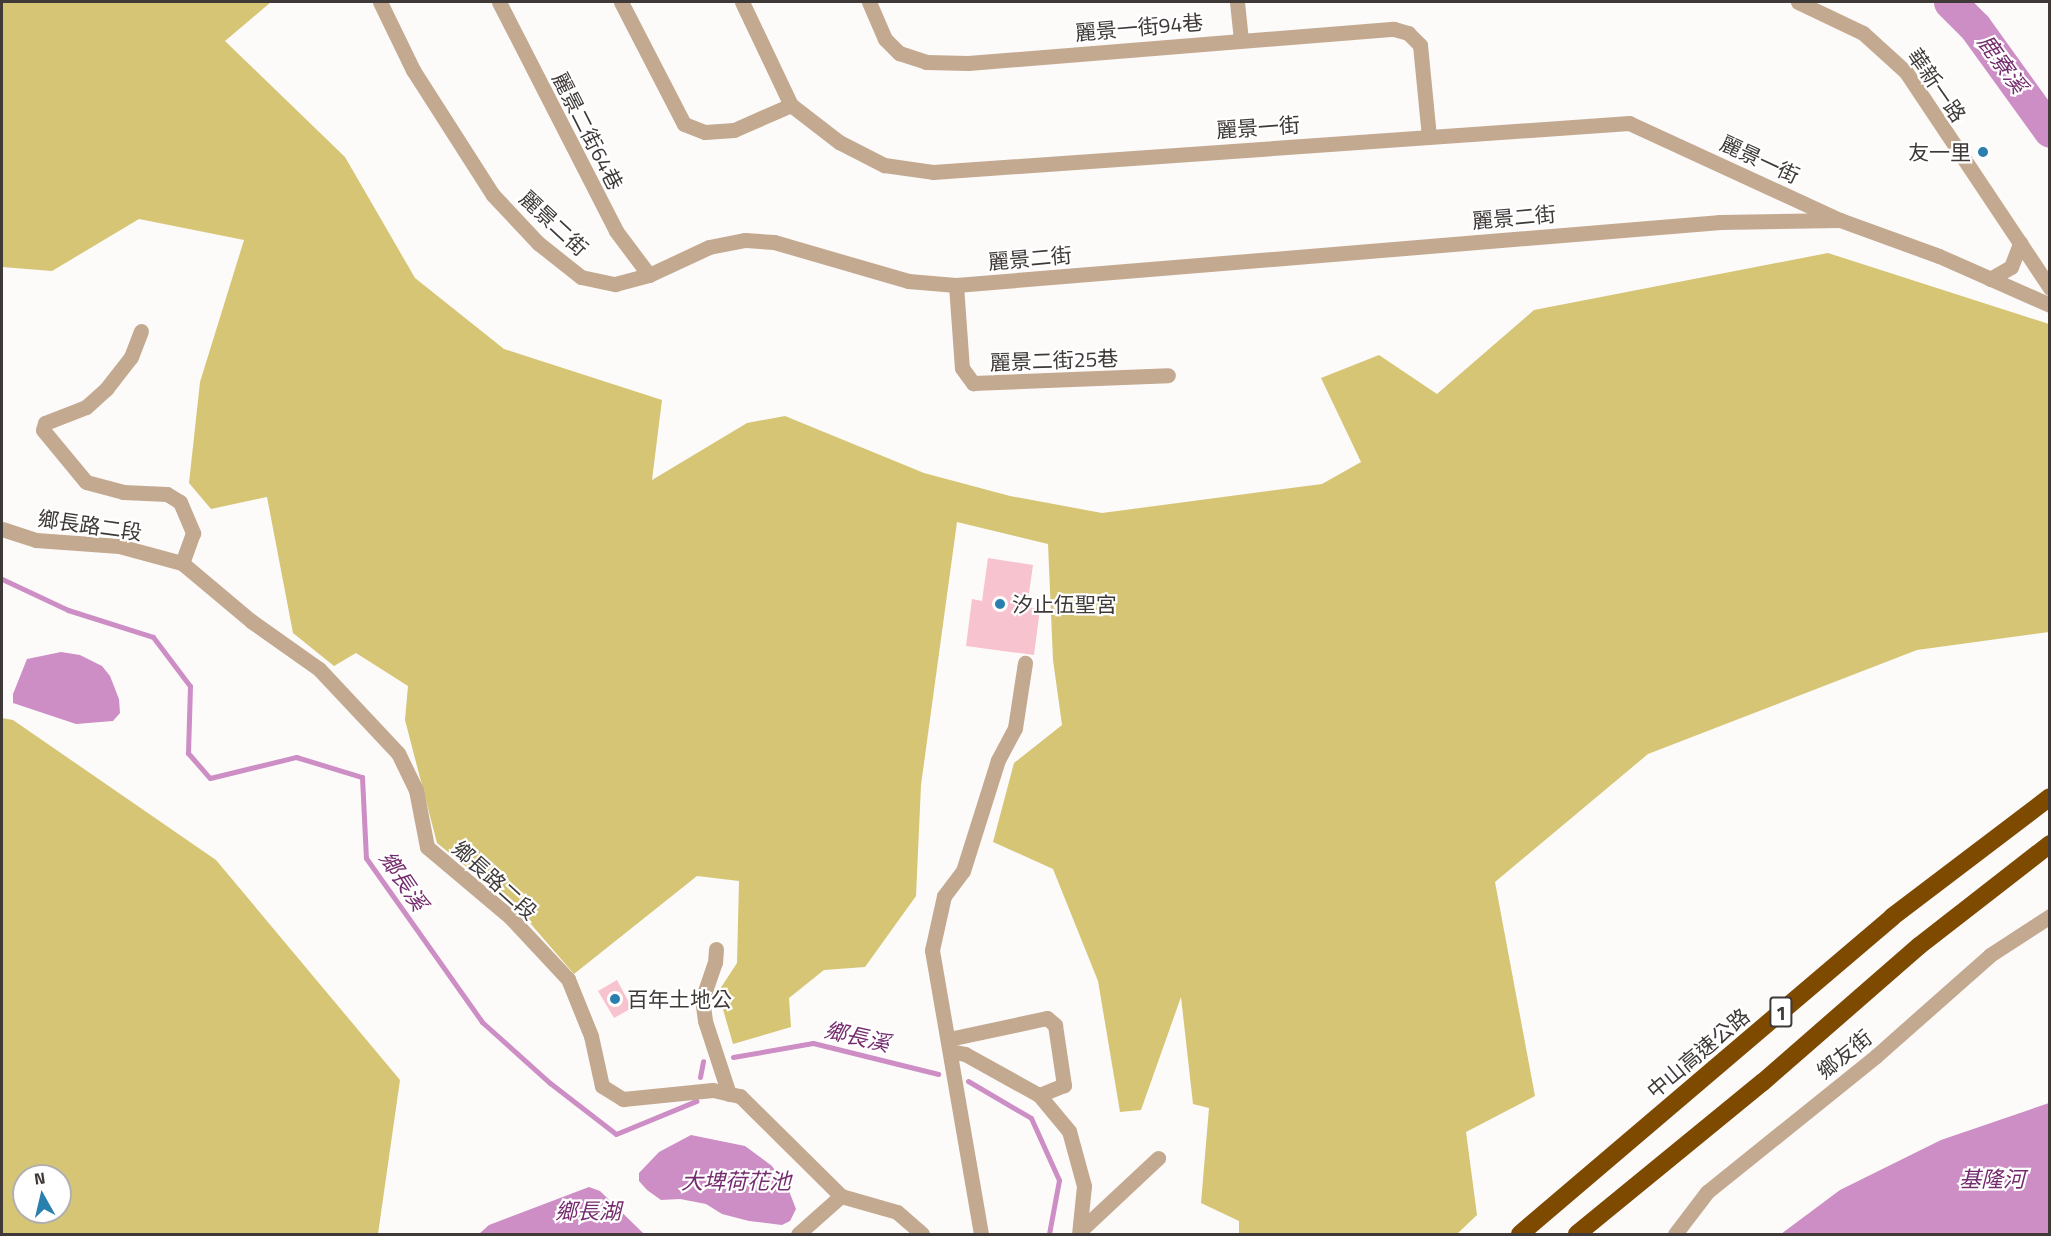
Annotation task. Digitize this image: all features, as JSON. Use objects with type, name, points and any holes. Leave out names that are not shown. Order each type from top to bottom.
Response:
[{"type":"highway","name":"中山高速公路","points":[[1520,1234],[1893,917],[2049,797]]},
{"type":"highway","name":"1","points":[[1576,1234],[1763,1082],[1919,946],[2049,844]]},
{"type":"street","name":"麗景二街","points":[[380,2],[413,70],[493,195],[538,243],[581,277],[615,284],[649,275],[709,247],[745,240],[774,242],[908,281],[956,285],[1720,222],[1840,220]]},
{"type":"street","name":"麗景二街64巷","points":[[499,2],[616,231],[649,275]]},
{"type":"street","points":[[621,2],[684,124],[705,132],[734,130],[791,105]]},
{"type":"street","name":"麗景一街","points":[[742,2],[791,105],[838,142],[884,165],[933,172],[1629,123],[1840,220],[1990,279],[2049,305]]},
{"type":"street","name":"麗景一街94巷","points":[[869,2],[885,39],[899,53],[926,62],[968,63],[1241,39],[1394,29],[1408,33],[1420,45],[1430,136]]},
{"type":"street","points":[[1237,2],[1241,39]]},
{"type":"street","name":"華新一路","points":[[1798,2],[1863,33],[1906,72],[2049,288]]},
{"type":"street","points":[[1990,279],[2011,267],[2020,243]]},
{"type":"street","name":"麗景二街25巷","points":[[956,285],[962,368],[973,383],[1168,375]]},
{"type":"street","points":[[141,331],[131,357],[106,389],[86,407],[45,423],[44,430],[87,482],[123,492],[167,494],[180,502],[193,533],[182,563]]},
{"type":"street","name":"鄉長路二段","points":[[2,529],[36,540],[119,546],[182,563],[252,621],[319,669],[398,753],[416,790],[427,847],[510,917],[568,979],[591,1036],[602,1086],[623,1099],[713,1090],[740,1096],[774,1127],[841,1196],[897,1212],[922,1234]]},
{"type":"street","points":[[981,1234],[932,950],[935,925],[944,896],[963,871],[998,760],[1015,728],[1025,663]]},
{"type":"street","name":"鄉友街","points":[[1675,1234],[1707,1192],[1876,1056],[1990,955],[2049,916]]},
{"type":"street","points":[[716,949],[715,962],[702,999],[705,1021],[729,1094]]},
{"type":"street","points":[[950,1045],[1047,1018],[1055,1025],[1064,1084],[1039,1095]]},
{"type":"street","points":[[950,1045],[1039,1095],[1069,1131],[1084,1186],[1079,1233]]},
{"type":"street","points":[[1079,1233],[1098,1217],[1127,1182],[1158,1158]]},
{"type":"street","points":[[798,1234],[841,1196]]},
{"type":"shaded area","points":[[2,2],[271,2],[225,41],[345,157],[415,278],[504,349],[662,400],[652,480],[747,423],[785,416],[924,473],[1010,496],[1102,513],[1322,484],[1361,462],[1321,378],[1379,355],[1437,394],[1534,310],[1828,253],[2049,324],[2049,632],[1917,650],[1648,754],[1495,882],[1535,1096],[1466,1132],[1477,1215],[1457,1234],[1239,1234],[1239,1221],[1201,1203],[1209,1108],[1193,1104],[1181,997],[1141,1110],[1120,1112],[1098,981],[1053,869],[993,842],[1014,763],[1062,725],[1053,660],[1048,544],[957,522],[921,785],[916,896],[865,967],[824,970],[789,998],[791,1027],[733,1044],[718,992],[737,963],[739,881],[697,876],[574,974],[517,908],[437,843],[405,720],[408,686],[356,653],[334,666],[293,633],[267,497],[211,509],[189,483],[200,382],[244,240],[139,219],[52,271],[2,267]]},
{"type":"shaded area","points":[[2,718],[13,720],[216,860],[400,1080],[378,1234],[2,1234]]},
{"type":"water","points":[[61,652],[80,655],[102,666],[110,676],[119,699],[120,713],[113,721],[76,724],[13,703],[13,694],[27,659]]},
{"type":"water","name":"基隆河","points":[[2049,1103],[2049,1234],[1781,1234],[1840,1190],[1941,1140]]},
{"type":"water","name":"大埤荷花池","points":[[691,1135],[745,1146],[772,1166],[789,1191],[796,1209],[790,1221],[782,1225],[749,1221],[722,1214],[706,1204],[680,1199],[661,1200],[647,1190],[639,1181],[639,1173],[659,1152]]},
{"type":"water","name":"鄉長湖","points":[[589,1187],[600,1191],[644,1234],[479,1234],[489,1225]]},
{"type":"building","name":"汐止伍聖宮","points":[[988,558],[1033,565],[1027,607],[1040,609],[1034,655],[966,646],[972,599],[982,601]]},
{"type":"building","name":"百年土地公","points":[[617,980],[632,1008],[614,1018],[598,991]]},
{"type":"waterway","name":"鹿寮溪","points":[[1950,2],[1975,27],[2050,131]]},
{"type":"waterway","name":"鄉長溪","points":[[2,579],[68,610],[153,637],[190,686],[188,753],[210,778],[296,757],[362,777],[366,858],[482,1022],[550,1083],[616,1134],[696,1101]]},
{"type":"waterway","name":"鄉長溪","points":[[733,1057],[813,1043],[938,1074]]},
{"type":"waterway","name":"鄉長溪","points":[[700,1077],[703,1061]]},
{"type":"waterway","name":"鄉長溪","points":[[968,1081],[1031,1118],[1059,1180],[1049,1234]]},
{"type":"place","name":"友一里","points":[[1983,152]]},
{"type":"place","name":"汐止伍聖宮","points":[[1000,604]]},
{"type":"place","name":"百年土地公","points":[[615,999]]}]
